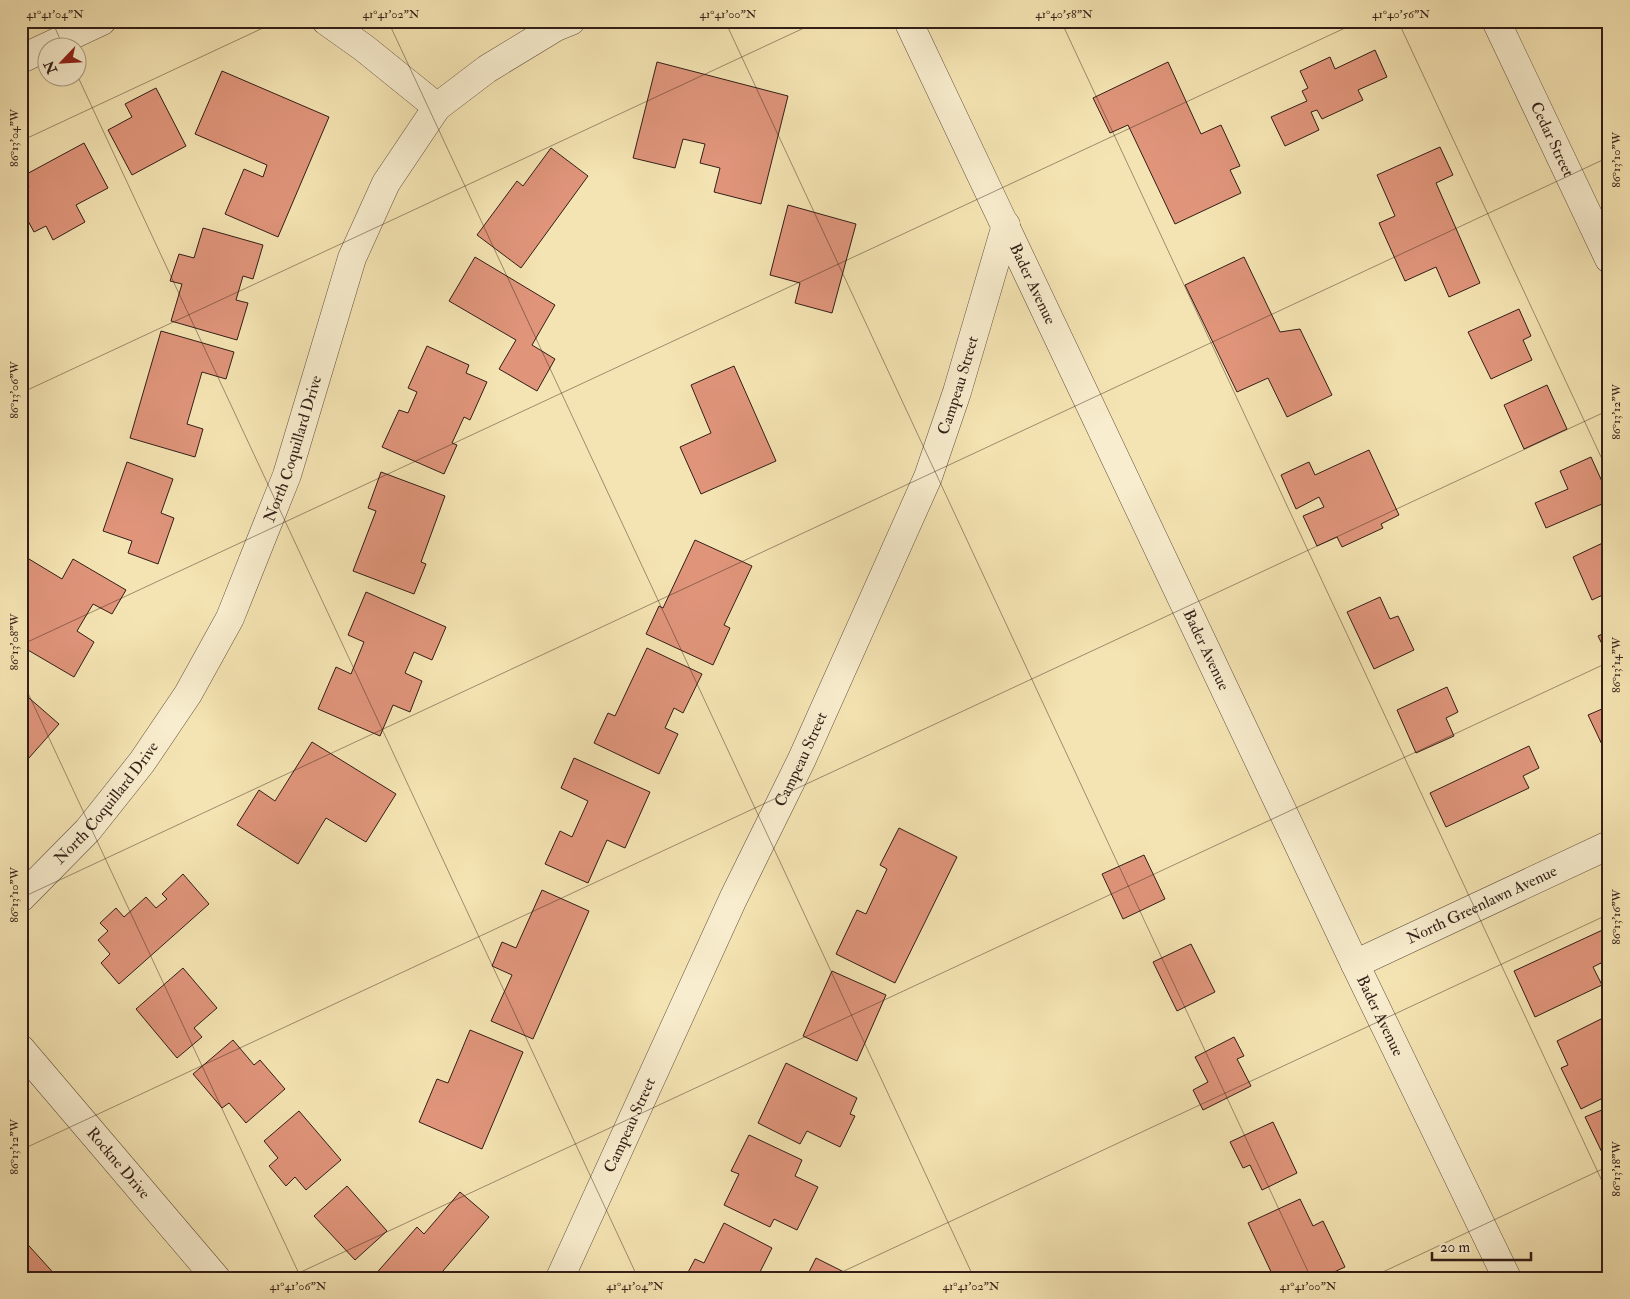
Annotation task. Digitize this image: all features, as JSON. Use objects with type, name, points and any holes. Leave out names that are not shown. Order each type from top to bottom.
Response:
[{"type":"street","points":[[21,59],[102,21]]},
{"type":"street","points":[[326,21],[364,48],[437,108]]},
{"type":"street","name":"North Coquillard Drive","points":[[21,898],[88,830],[142,762],[188,694],[230,618],[287,475],[352,258],[386,183],[437,108],[487,69],[556,27],[571,21]]},
{"type":"street","name":"Bader Avenue","points":[[908,21],[1355,964],[1507,1278]]},
{"type":"street","name":"Cedar Street","points":[[1496,21],[1609,259]]},
{"type":"street","name":"Campeau Street","points":[[560,1278],[733,899],[802,759],[928,477],[957,392],[1006,225]]},
{"type":"street","name":"North Greenlawn Avenue","points":[[1355,964],[1609,845]]},
{"type":"street","name":"Rockne Drive","points":[[21,1049],[216,1278]]},
{"type":"building","points":[[1375,50],[1387,77],[1358,90],[1363,100],[1322,119],[1317,110],[1311,112],[1319,130],[1285,146],[1271,117],[1307,101],[1302,91],[1308,88],[1300,71],[1330,57],[1335,69]]},
{"type":"building","points":[[657,62],[788,96],[761,204],[714,192],[720,168],[700,163],[705,144],[683,139],[675,168],[633,158]]},
{"type":"building","points":[[1168,62],[1201,134],[1221,125],[1240,166],[1230,170],[1241,193],[1175,224],[1128,125],[1110,133],[1093,98]]},
{"type":"building","points":[[222,71],[329,117],[278,237],[225,214],[244,169],[263,177],[267,165],[195,134]]},
{"type":"building","points":[[156,88],[186,146],[132,175],[108,130],[132,117],[125,104]]},
{"type":"building","points":[[84,143],[108,188],[76,205],[85,222],[53,240],[46,226],[34,232],[21,208],[21,191],[29,187],[23,176]]},
{"type":"building","points":[[1440,147],[1453,175],[1436,183],[1480,283],[1449,297],[1436,267],[1405,281],[1379,223],[1395,216],[1377,175]]},
{"type":"building","points":[[551,148],[588,176],[521,268],[477,235],[517,181],[523,186]]},
{"type":"building","points":[[788,205],[856,224],[832,313],[795,303],[800,283],[770,275]]},
{"type":"building","points":[[203,228],[263,245],[253,279],[243,276],[236,300],[248,303],[237,340],[171,321],[182,284],[170,281],[179,254],[194,258]]},
{"type":"building","points":[[475,257],[555,305],[532,345],[555,359],[537,391],[499,369],[516,340],[449,301]]},
{"type":"building","points":[[1244,257],[1280,332],[1300,329],[1332,395],[1287,417],[1268,378],[1237,392],[1185,285]]},
{"type":"building","points":[[1519,309],[1531,336],[1523,340],[1532,360],[1491,379],[1468,332]]},
{"type":"building","points":[[161,331],[234,352],[226,379],[202,372],[187,424],[203,429],[195,457],[130,438]]},
{"type":"building","points":[[427,346],[469,365],[466,373],[487,382],[470,420],[464,417],[452,443],[457,445],[444,474],[382,447],[399,410],[408,413],[417,392],[408,388]]},
{"type":"building","points":[[734,366],[776,461],[701,494],[680,447],[711,433],[691,385]]},
{"type":"building","points":[[1547,385],[1567,429],[1524,449],[1504,405]]},
{"type":"building","points":[[1369,450],[1399,515],[1381,524],[1383,528],[1342,547],[1337,537],[1317,546],[1303,516],[1324,507],[1319,497],[1296,509],[1281,475],[1309,462],[1315,475]]},
{"type":"building","points":[[1591,457],[1609,497],[1609,501],[1546,528],[1535,503],[1568,489],[1560,471]]},
{"type":"building","points":[[127,462],[173,479],[161,513],[174,518],[158,564],[128,553],[132,541],[103,531]]},
{"type":"building","points":[[381,472],[445,496],[421,562],[426,564],[414,594],[353,571],[376,511],[368,508]]},
{"type":"building","points":[[695,540],[752,566],[724,625],[730,628],[713,665],[646,634],[659,606],[663,608]]},
{"type":"building","points":[[1609,540],[1609,592],[1592,600],[1573,557]]},
{"type":"building","points":[[29,559],[62,579],[73,559],[126,590],[112,614],[93,604],[77,631],[94,642],[74,677],[21,646],[21,572]]},
{"type":"building","points":[[366,592],[446,627],[432,660],[414,652],[405,673],[422,681],[410,712],[393,705],[380,736],[318,709],[336,667],[351,674],[364,642],[348,635]]},
{"type":"building","points":[[1380,597],[1390,619],[1398,616],[1414,650],[1374,669],[1347,612]]},
{"type":"building","points":[[1609,631],[1609,658],[1598,636]]},
{"type":"building","points":[[647,648],[702,674],[683,713],[674,708],[665,728],[678,734],[659,774],[594,743],[608,713],[615,716]]},
{"type":"building","points":[[1447,687],[1458,712],[1446,718],[1454,736],[1416,753],[1397,710]]},
{"type":"building","points":[[21,691],[59,724],[21,767]]},
{"type":"building","points":[[1609,706],[1609,752],[1606,753],[1588,715]]},
{"type":"building","points":[[312,742],[396,794],[366,842],[326,818],[298,864],[237,825],[259,790],[275,801]]},
{"type":"building","points":[[1529,746],[1539,768],[1523,776],[1529,788],[1446,827],[1430,793]]},
{"type":"building","points":[[574,758],[650,792],[625,848],[607,840],[588,883],[545,864],[560,831],[572,837],[588,801],[561,788]]},
{"type":"building","points":[[899,828],[957,857],[895,983],[836,954],[857,910],[866,914],[887,869],[880,865]]},
{"type":"building","points":[[1144,855],[1165,899],[1123,919],[1102,874]]},
{"type":"building","points":[[183,874],[209,904],[119,984],[101,963],[110,954],[98,940],[108,931],[100,923],[116,908],[124,917],[146,897],[156,908],[167,899],[162,894]]},
{"type":"building","points":[[542,890],[589,911],[533,1039],[491,1021],[512,975],[492,966],[502,942],[516,948]]},
{"type":"building","points":[[1609,927],[1609,968],[1604,970],[1601,963],[1593,967],[1602,985],[1535,1017],[1514,971]]},
{"type":"building","points":[[1191,944],[1215,992],[1177,1011],[1153,962]]},
{"type":"building","points":[[183,968],[217,1008],[194,1028],[202,1037],[177,1058],[136,1009]]},
{"type":"building","points":[[832,971],[886,995],[857,1061],[803,1036]]},
{"type":"building","points":[[1609,1015],[1609,1095],[1581,1109],[1561,1068],[1568,1065],[1557,1041]]},
{"type":"building","points":[[470,1030],[523,1052],[482,1149],[419,1122],[437,1079],[448,1083]]},
{"type":"building","points":[[1234,1037],[1244,1056],[1237,1059],[1251,1086],[1203,1110],[1193,1090],[1208,1082],[1195,1057]]},
{"type":"building","points":[[233,1040],[254,1065],[260,1060],[285,1089],[246,1123],[229,1103],[222,1108],[193,1074]]},
{"type":"building","points":[[786,1063],[857,1098],[850,1114],[855,1116],[840,1147],[807,1131],[800,1144],[758,1123]]},
{"type":"building","points":[[1609,1107],[1609,1167],[1585,1117]]},
{"type":"building","points":[[299,1111],[341,1160],[306,1190],[295,1177],[286,1186],[269,1166],[278,1158],[264,1141]]},
{"type":"building","points":[[1273,1122],[1297,1173],[1262,1190],[1250,1165],[1243,1168],[1230,1142]]},
{"type":"building","points":[[749,1135],[802,1160],[795,1176],[818,1187],[797,1230],[774,1219],[770,1227],[724,1205],[739,1174],[731,1171]]},
{"type":"building","points":[[347,1186],[387,1231],[355,1260],[314,1216]]},
{"type":"building","points":[[460,1192],[489,1217],[437,1278],[373,1277],[417,1227],[424,1234]]},
{"type":"building","points":[[1300,1199],[1313,1226],[1323,1221],[1345,1267],[1321,1278],[1274,1278],[1248,1223]]},
{"type":"building","points":[[724,1223],[772,1248],[757,1278],[685,1278],[695,1259],[704,1263]]},
{"type":"building","points":[[21,1237],[58,1278],[21,1278]]},
{"type":"building","points":[[816,1258],[850,1275],[849,1278],[806,1278]]}]
